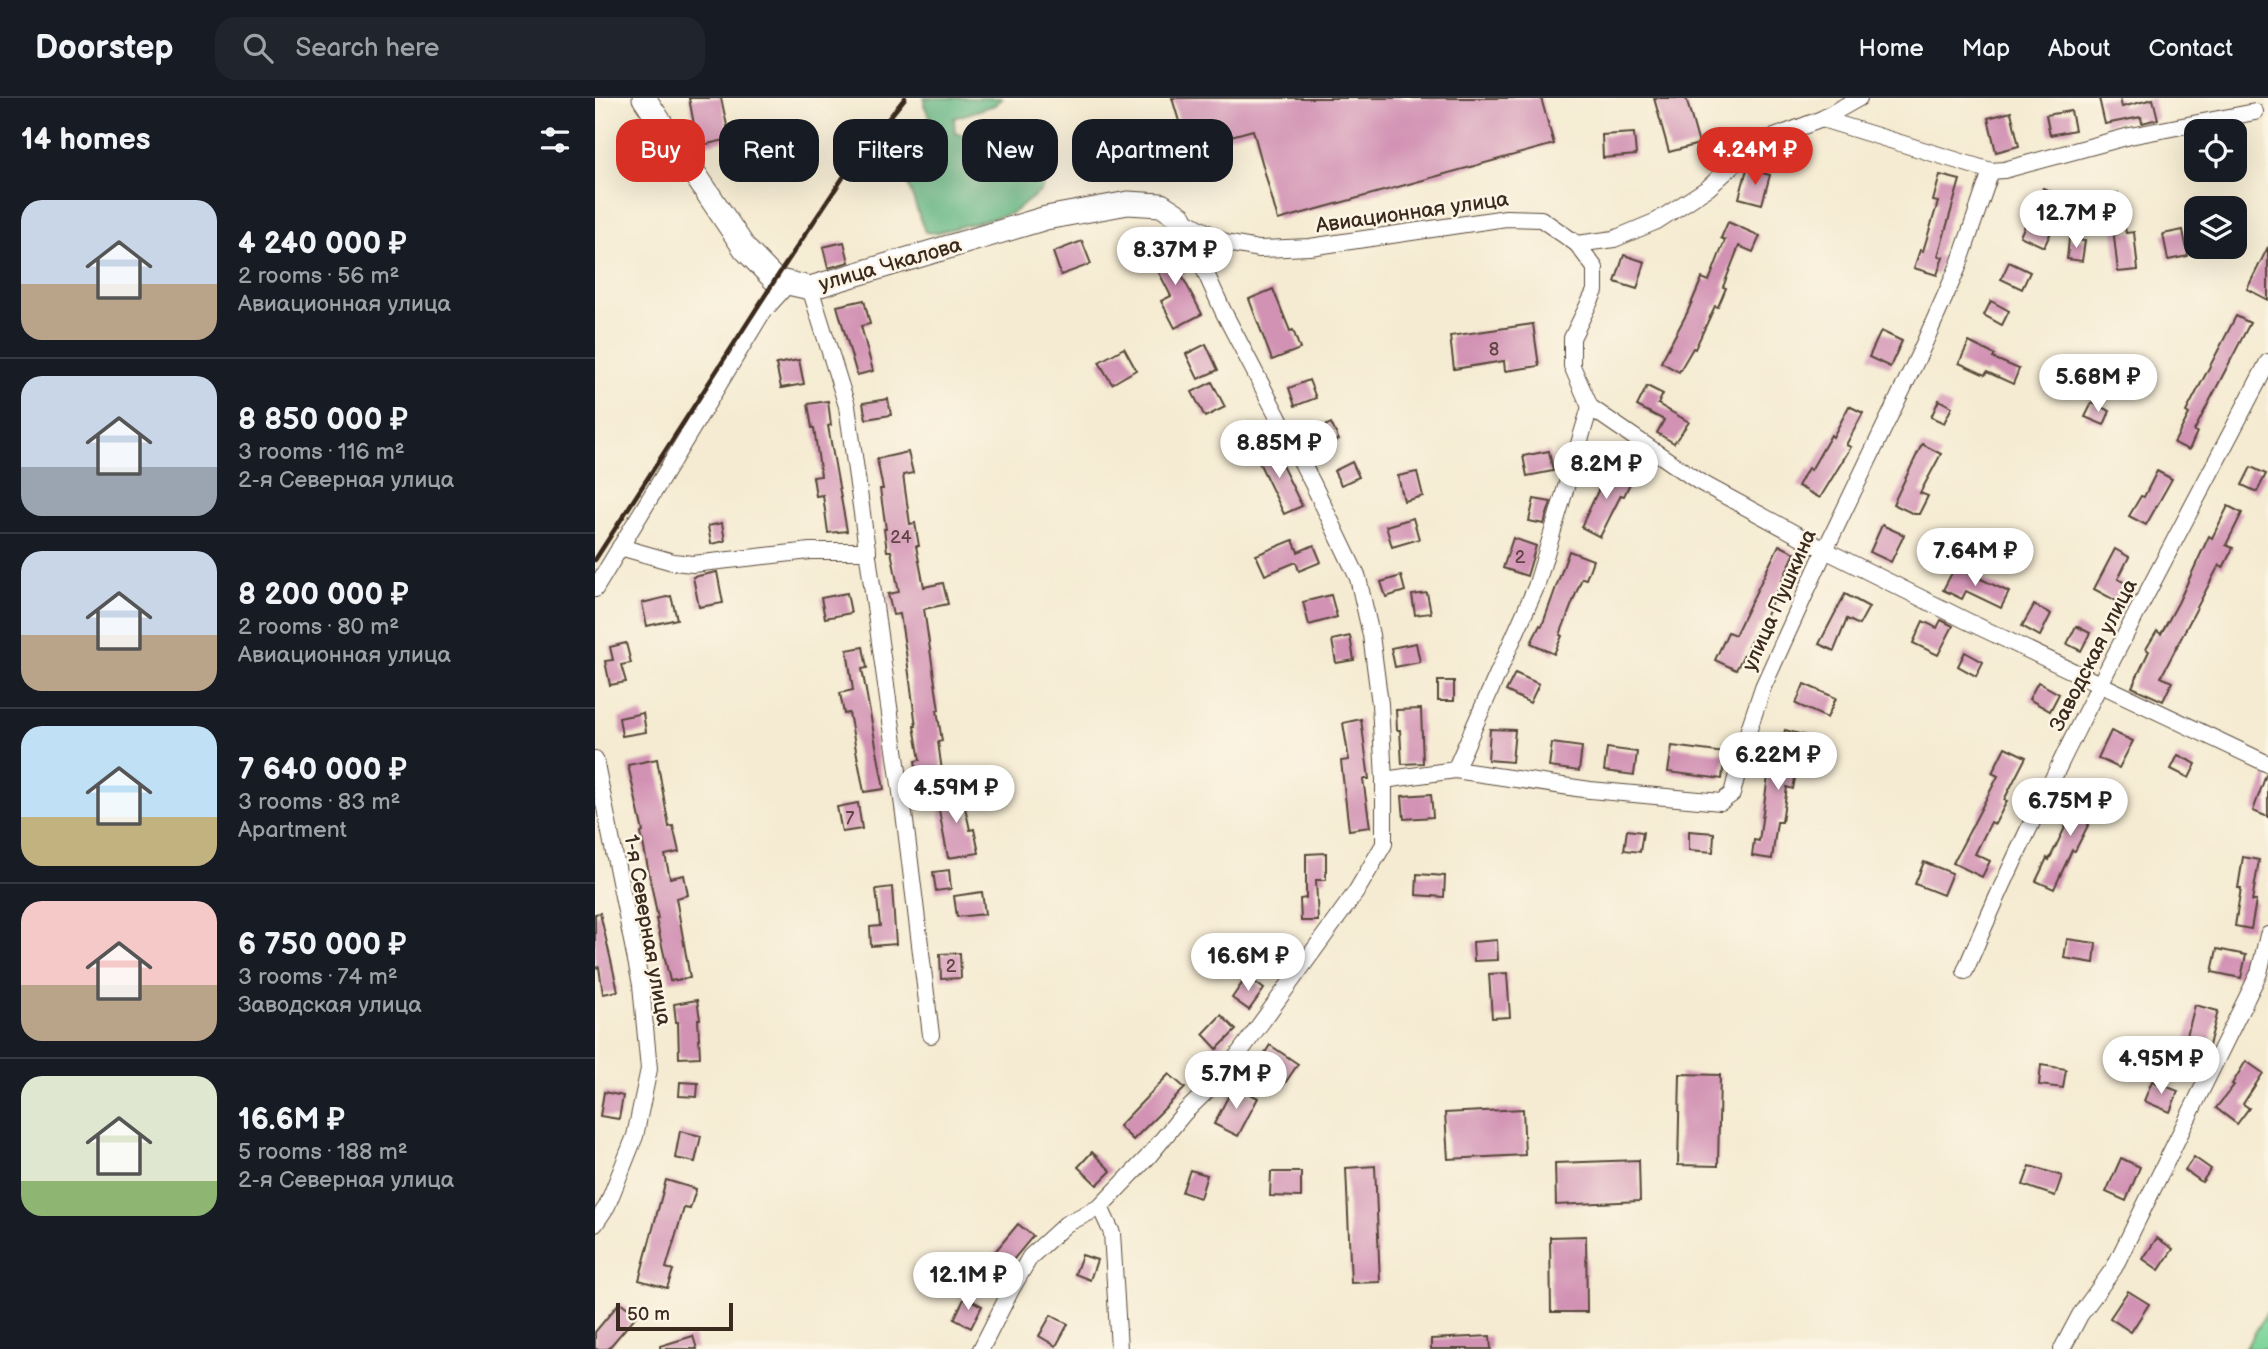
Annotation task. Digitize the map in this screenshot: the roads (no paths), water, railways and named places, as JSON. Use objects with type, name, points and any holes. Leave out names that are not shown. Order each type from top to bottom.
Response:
[{"type":"street","name":"улица Чкалова","points":[[644,98],[745,249],[775,280],[799,286],[1046,218],[1128,203],[1160,205],[1181,218]]},
{"type":"street","points":[[1859,98],[1822,119],[1756,144],[1708,188],[1657,221],[1614,239],[1577,244],[1595,268],[1595,291],[1572,338],[1573,366],[1590,407],[1698,481],[1825,550],[2268,764]]},
{"type":"street","points":[[1822,119],[1991,171],[2004,170],[2130,136],[2255,112]]},
{"type":"street","name":"улица Пушкина","points":[[1455,771],[1590,790],[1721,802],[1732,794],[1763,687],[1958,267],[1991,171]]},
{"type":"street","points":[[981,1349],[1011,1288],[1030,1257],[1066,1224],[1100,1207],[1148,1157],[1184,1113],[1224,1074],[1356,892],[1384,844],[1380,704],[1371,635],[1357,578],[1313,484],[1223,311],[1181,218]]},
{"type":"street","name":"Авиационная улица","points":[[1181,218],[1226,243],[1259,249],[1310,247],[1506,218],[1541,219],[1577,244]]},
{"type":"street","points":[[595,589],[762,313],[799,286],[847,406],[931,1035]]},
{"type":"street","name":"Заводская улица","points":[[1965,971],[1995,900],[2100,685],[2268,362]]},
{"type":"street","points":[[1384,780],[1455,771],[1536,587],[1590,407]]},
{"type":"street","points":[[620,547],[673,562],[693,564],[810,551],[868,551]]},
{"type":"street","name":"1-я Северная улица","points":[[595,759],[641,985],[649,1069],[635,1136],[607,1206],[595,1224]]},
{"type":"street","points":[[2062,1349],[2080,1315],[2114,1268],[2141,1214],[2259,973],[2268,934]]},
{"type":"street","points":[[1100,1207],[1112,1233],[1119,1349]]},
{"type":"railway","points":[[595,560],[852,164],[905,98]]}]
